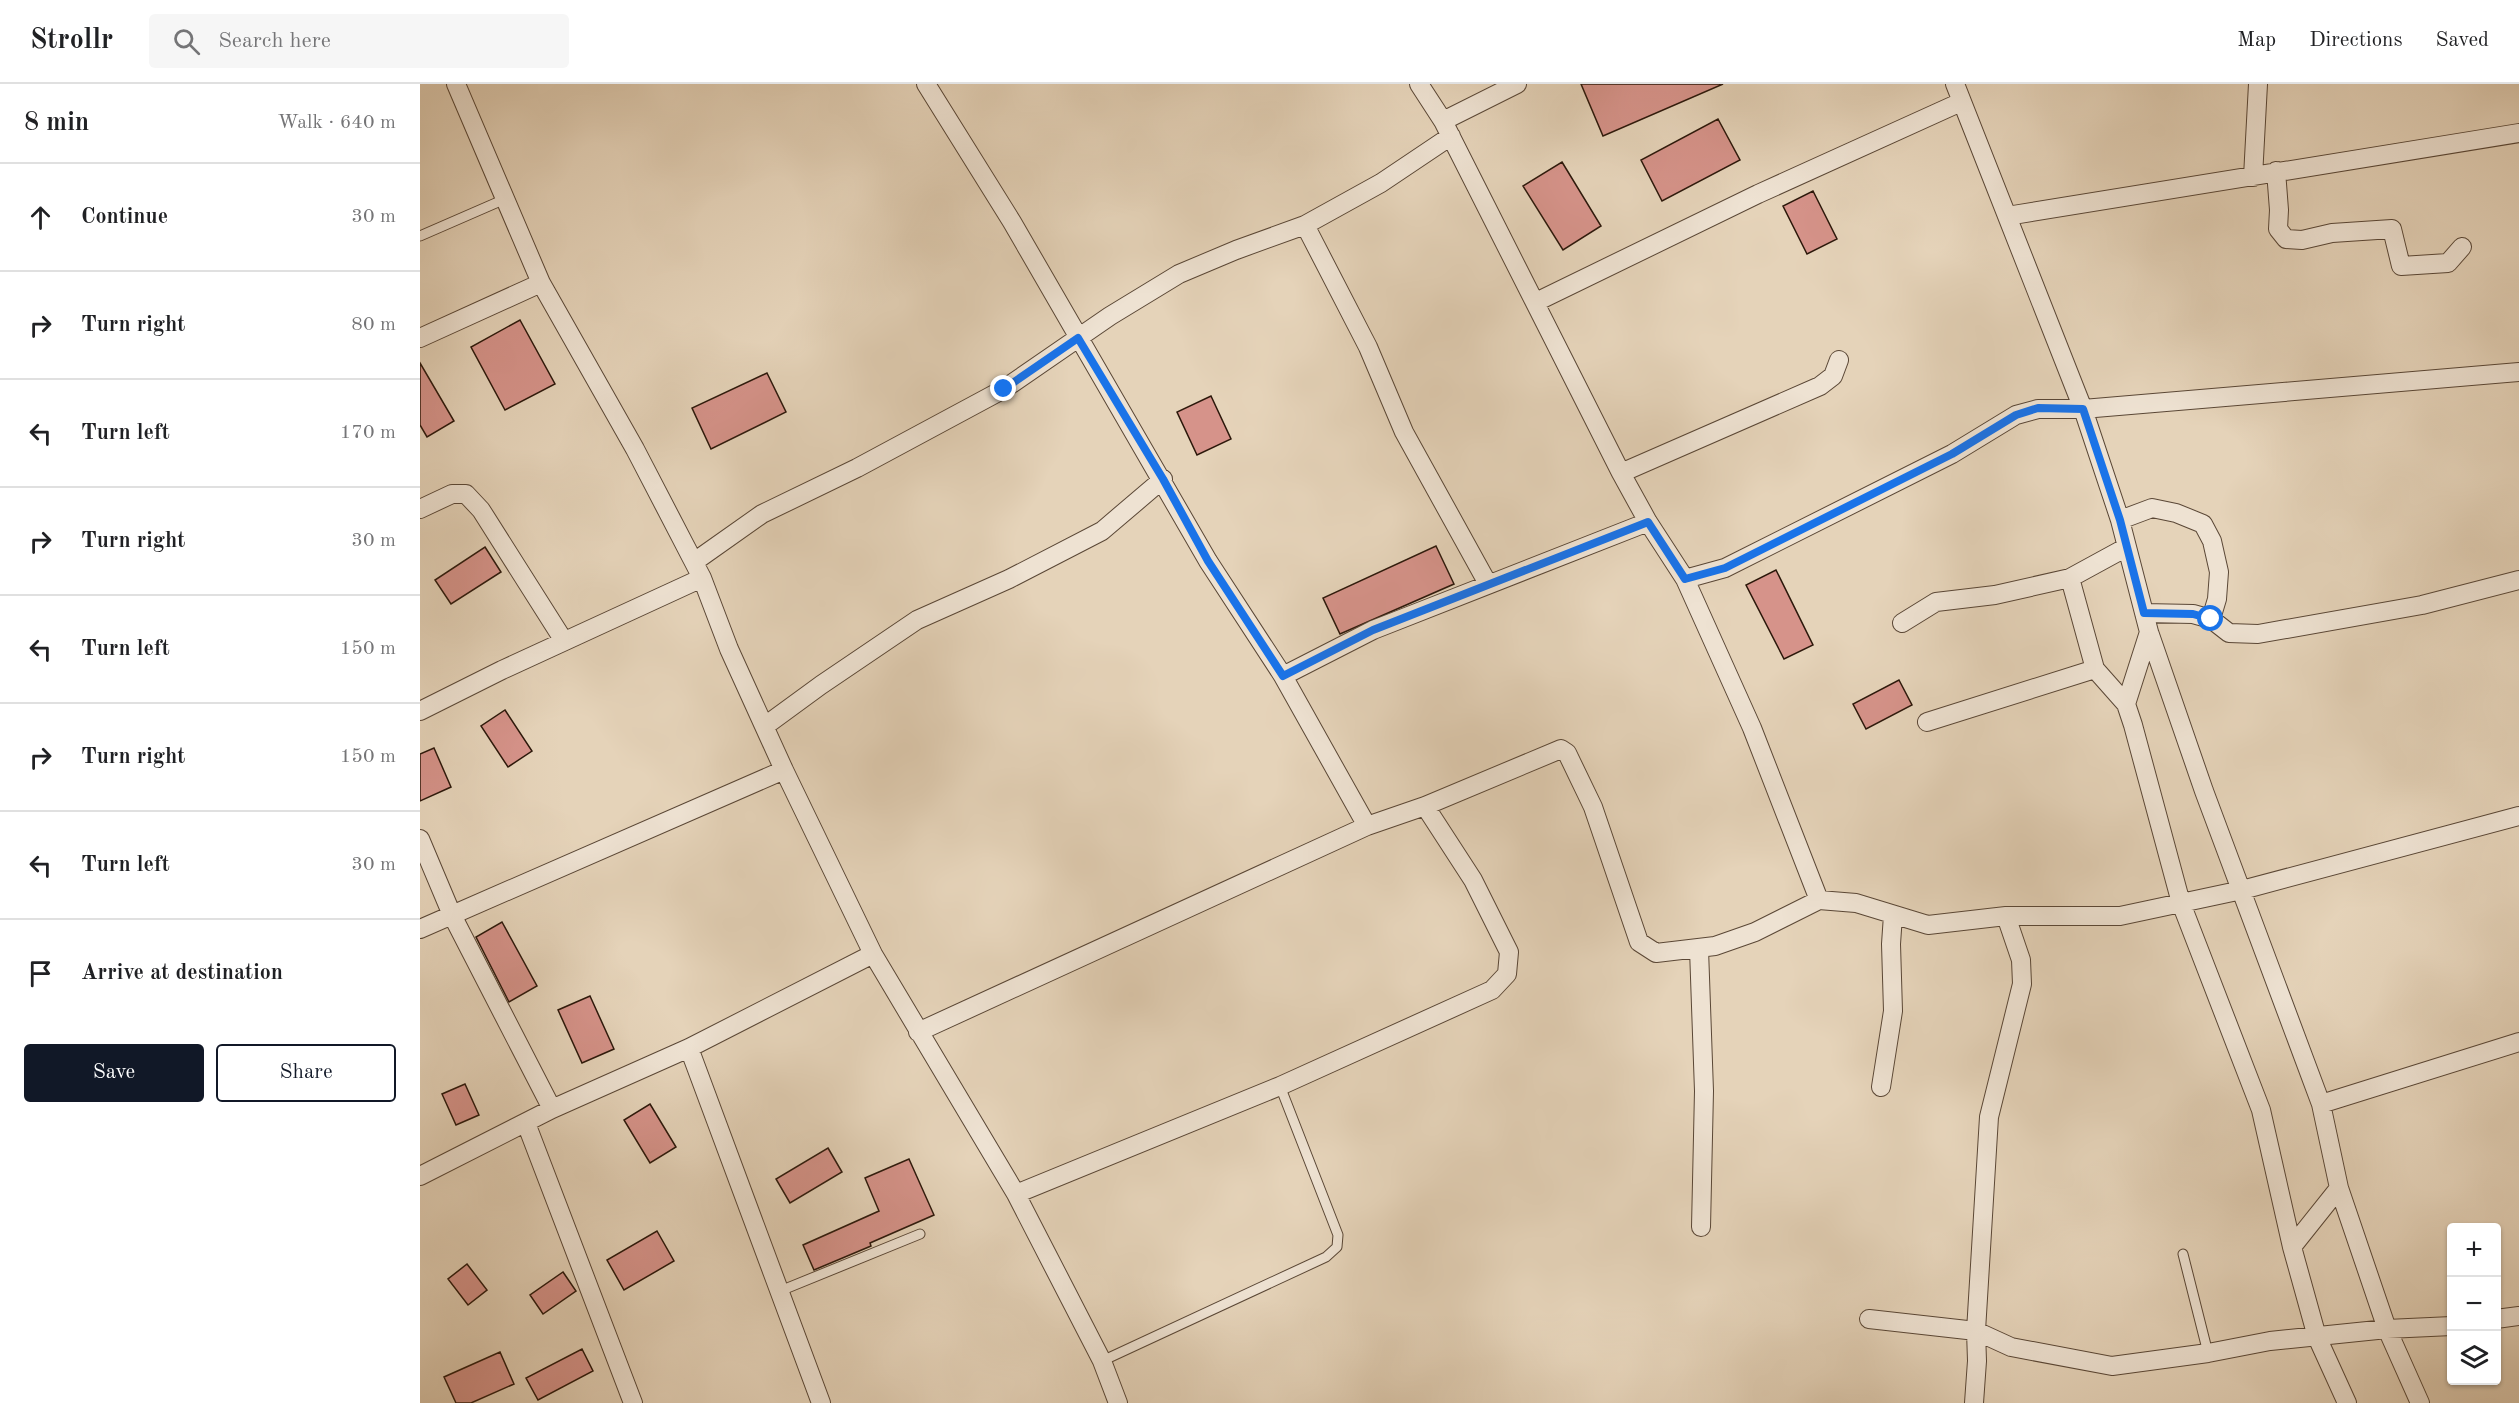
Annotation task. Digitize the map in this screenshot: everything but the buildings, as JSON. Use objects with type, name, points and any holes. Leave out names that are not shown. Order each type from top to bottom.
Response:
[{"type":"street","points":[[456,84],[541,283],[635,449],[698,570],[729,649],[784,770],[873,954],[1016,1194],[1102,1361],[1118,1403]]},
{"type":"street","points":[[926,84],[1012,222],[1078,338],[1163,479],[1208,561],[1283,676],[1367,826]]},
{"type":"street","points":[[1419,84],[1447,128],[1621,473],[1648,522],[1685,579],[1752,728],[1819,900]]},
{"type":"street","points":[[420,711],[564,641],[698,570],[762,514],[857,468],[1004,389],[1110,316],[1179,274],[1305,225],[1381,183],[1447,128],[1517,84]]},
{"type":"street","points":[[1955,84],[2083,409],[2120,520],[2125,548],[2149,632],[2204,791],[2320,1104],[2339,1188],[2387,1329],[2420,1403]]},
{"type":"street","points":[[2253,177],[2258,84]]},
{"type":"street","points":[[1536,302],[1758,194],[1961,102]]},
{"type":"street","points":[[2007,216],[2519,132]]},
{"type":"street","points":[[2276,171],[2278,229],[2286,239],[2302,240],[2332,232],[2392,230],[2401,266],[2448,263],[2462,247]]},
{"type":"street","points":[[1305,225],[1368,347],[1404,432],[1488,584]]},
{"type":"street","points":[[420,338],[541,283]]},
{"type":"street","points":[[1621,473],[1820,386],[1833,376],[1839,360]]},
{"type":"street","points":[[1685,579],[1725,568],[1952,454],[2016,415],[2038,408],[2083,409],[2519,372]]},
{"type":"street","points":[[765,726],[916,620],[1009,579],[1102,531],[1163,479]]},
{"type":"street","points":[[422,502],[452,494],[466,494],[481,510],[564,641]]},
{"type":"street","points":[[2120,520],[2152,508],[2176,513],[2203,524],[2212,541],[2219,572],[2217,599],[2211,619]]},
{"type":"street","points":[[1283,676],[1373,630],[1648,522]]},
{"type":"street","points":[[1902,623],[1936,602],[1995,595],[2070,578],[2125,548]]},
{"type":"street","points":[[2070,578],[2095,669],[2126,704],[2181,903],[2261,1110],[2292,1247],[2317,1337],[2347,1403]]},
{"type":"street","points":[[2144,613],[2193,614],[2211,619],[2229,633],[2258,634],[2422,605],[2519,580]]},
{"type":"street","points":[[2126,704],[2149,632]]},
{"type":"street","points":[[1927,722],[2095,669]]},
{"type":"street","points":[[918,1032],[1367,826],[1425,806],[1561,749],[1565,750],[1593,807],[1639,942],[1656,953],[1715,946],[1755,932],[1819,900],[1856,903],[1928,925],[2006,916],[2121,916],[2242,890],[2519,816]]},
{"type":"street","points":[[420,929],[784,770]]},
{"type":"street","points":[[1016,1194],[1280,1086],[1492,990],[1507,974],[1509,952],[1473,880],[1425,806]]},
{"type":"street","points":[[420,839],[452,915],[552,1109]]},
{"type":"street","points":[[1881,1087],[1893,1011],[1891,944],[1893,915]]},
{"type":"street","points":[[1974,1403],[1989,1117],[2022,984],[2021,960],[2006,916]]},
{"type":"street","points":[[1699,949],[1704,1091],[1701,1227]]},
{"type":"street","points":[[420,1176],[552,1109],[689,1048],[873,954]]},
{"type":"street","points":[[2320,1104],[2519,1042]]},
{"type":"street","points":[[689,1048],[821,1403]]},
{"type":"street","points":[[525,1123],[633,1403]]},
{"type":"street","points":[[2292,1247],[2339,1188]]},
{"type":"street","points":[[2501,1318],[2519,1316]]},
{"type":"street","points":[[1869,1319],[1976,1331],[2011,1347],[2112,1366],[2208,1353],[2270,1341],[2387,1329],[2447,1326]]},
{"type":"lane","points":[[420,237],[505,199]]},
{"type":"lane","points":[[1102,1361],[1326,1257],[1337,1247],[1338,1236],[1280,1086]]},
{"type":"lane","points":[[780,1291],[920,1234]]},
{"type":"lane","points":[[2183,1254],[2208,1353]]},
{"type":"route","points":[[1004,389],[1078,338],[1163,479],[1208,561],[1283,676],[1373,630],[1648,522],[1685,579],[1725,568],[1952,454],[2016,415],[2038,408],[2083,409],[2120,520],[2125,548],[2144,613],[2193,614],[2211,619]]}]
